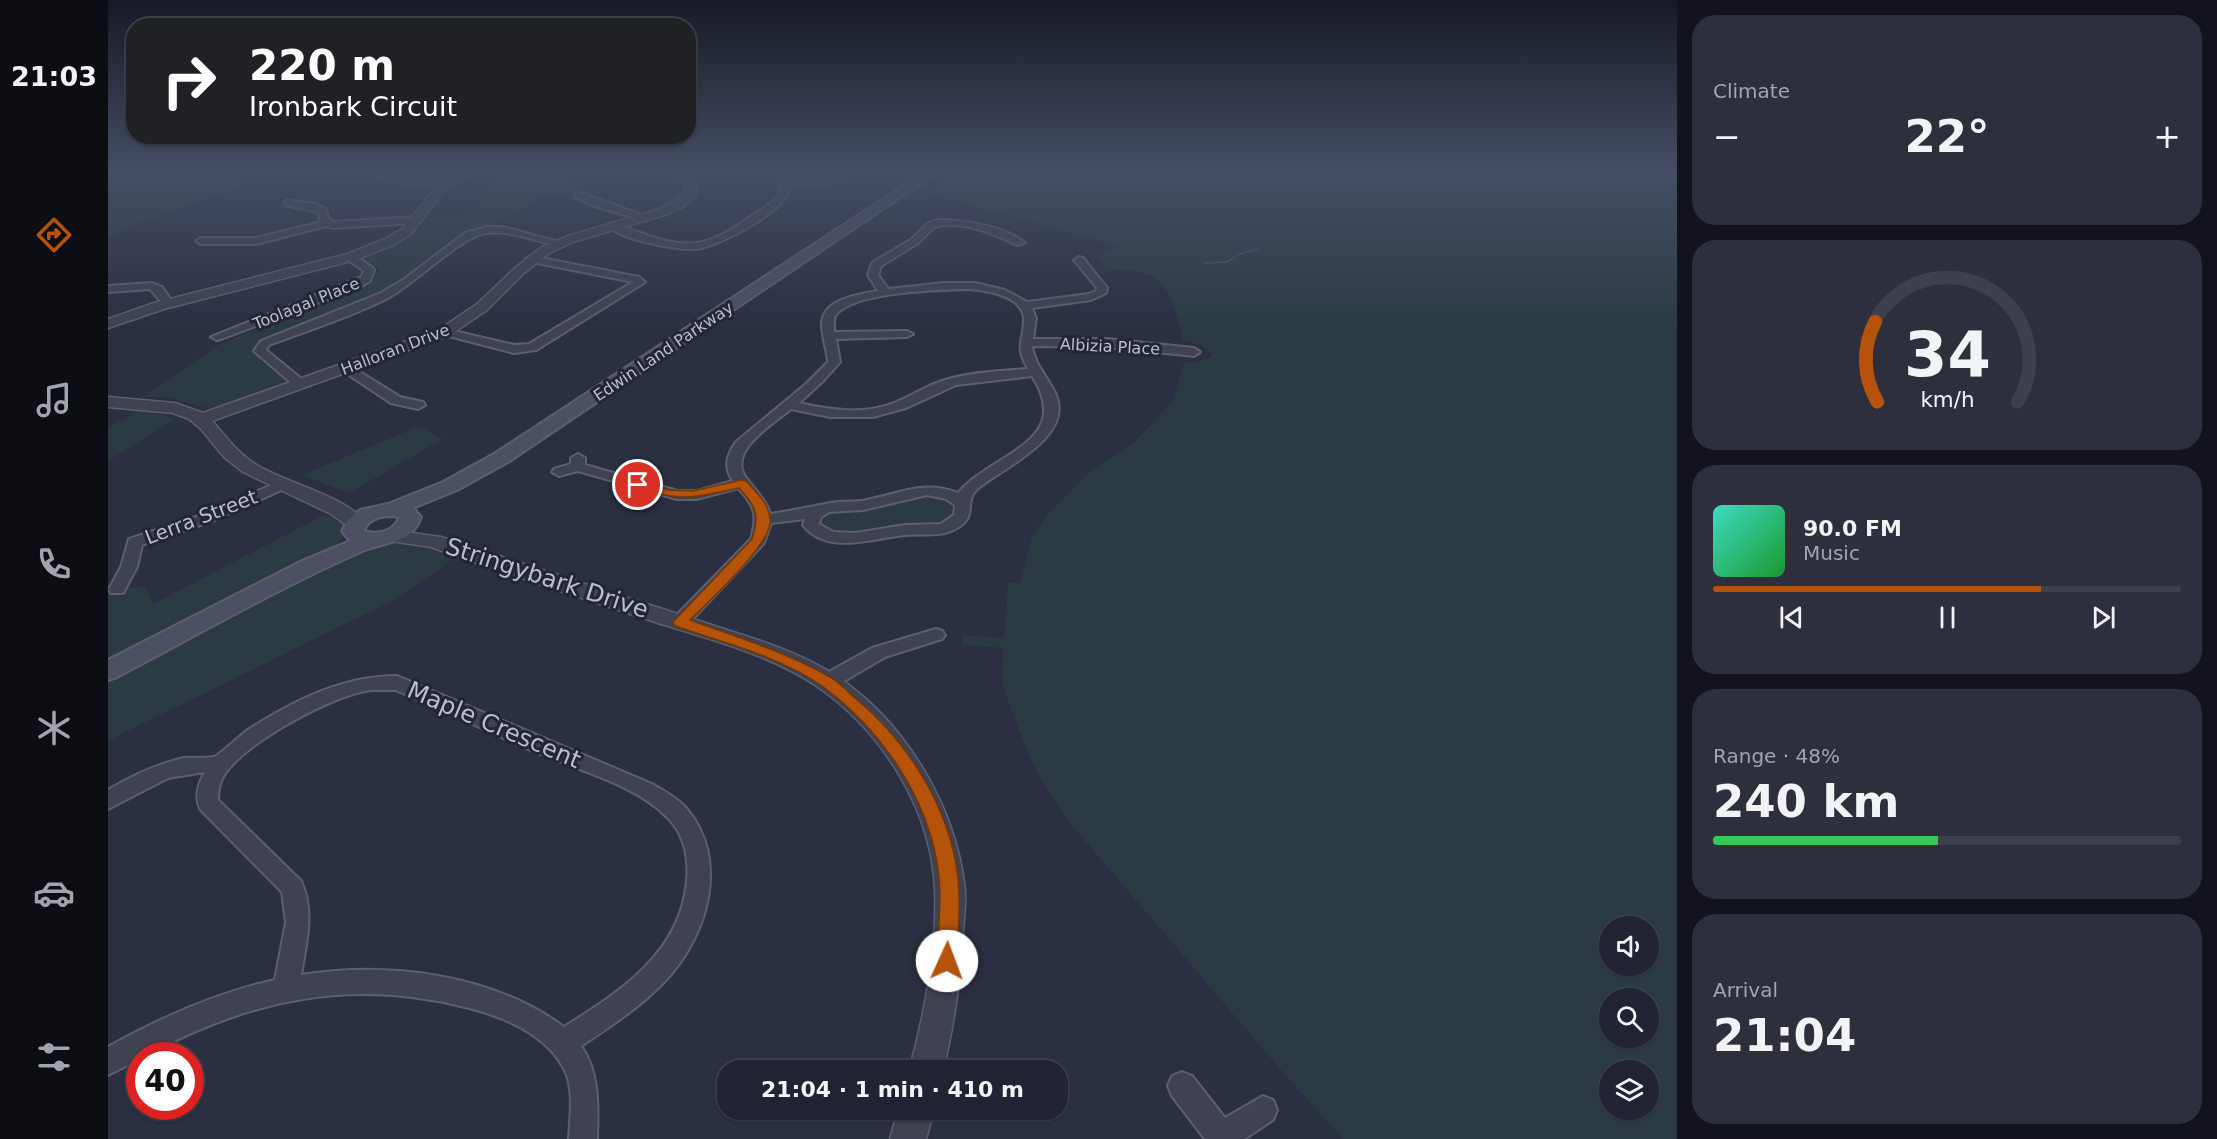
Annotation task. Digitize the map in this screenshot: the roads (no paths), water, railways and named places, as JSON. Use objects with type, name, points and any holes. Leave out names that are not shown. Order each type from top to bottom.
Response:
[{"type":"main road","name":"Edwin Land Parkway","points":[[108,671],[310,566],[522,444],[852,222]]},
{"type":"street","points":[[201,241],[256,241],[326,223],[344,226],[390,222]]},
{"type":"street","points":[[108,324],[168,303],[351,257],[396,239],[414,222]]},
{"type":"street","name":"Halloran Drive","points":[[201,419],[445,332],[486,303],[531,259],[558,243],[628,222]]},
{"type":"street","points":[[612,226],[638,236],[686,245],[704,245],[744,222]]},
{"type":"street","points":[[885,293],[873,275],[876,265],[915,241],[933,224],[960,223],[1004,235],[1020,243]]},
{"type":"street","points":[[300,384],[260,351],[265,343],[353,310],[385,295],[407,282],[456,242],[470,234],[503,230],[558,243]]},
{"type":"street","name":"Toolagal Place","points":[[217,337],[356,285],[366,279],[369,270],[351,257]]},
{"type":"street","points":[[445,332],[514,349],[532,347],[640,282],[580,267],[531,259]]},
{"type":"street","points":[[680,622],[753,548],[760,537],[764,519],[759,502],[741,483],[734,468],[736,452],[834,363],[827,328],[828,316],[836,307],[853,300],[885,293],[935,286],[974,285],[996,291],[1025,306],[1091,297],[1101,293],[1102,288],[1079,260]]},
{"type":"street","points":[[108,289],[152,286],[158,289],[168,303]]},
{"type":"street","points":[[764,519],[795,521],[830,536],[848,538],[904,530],[940,528],[952,525],[960,519],[964,508],[962,503],[964,494],[978,480],[1005,464],[1034,441],[1050,423],[1053,409],[1051,398],[1026,355],[1025,342],[1031,318],[1025,306]]},
{"type":"street","points":[[830,336],[907,334]]},
{"type":"street","name":"Albizia Place","points":[[1025,342],[1107,343],[1194,352]]},
{"type":"street","points":[[347,368],[396,400],[418,405]]},
{"type":"street","points":[[787,404],[826,414],[863,414],[885,411],[950,382],[1035,372]]},
{"type":"street","points":[[108,402],[175,408],[201,419],[240,462],[281,485],[338,510],[382,525]]},
{"type":"street","points":[[559,472],[578,463],[677,495],[701,494],[741,483]]},
{"type":"street","points":[[764,519],[864,504],[978,480]]},
{"type":"street","name":"Lerra Street","points":[[117,590],[129,567],[135,542],[207,518],[281,485]]},
{"type":"street","points":[[934,491],[951,495],[962,503]]},
{"type":"street","points":[[813,528],[811,522],[820,511]]},
{"type":"street","name":"Stringybark Drive","points":[[382,525],[772,653],[826,682],[869,718],[905,760],[932,815],[943,852],[950,891],[946,980],[929,1060]]},
{"type":"street","points":[[826,682],[881,650],[903,642],[936,635]]},
{"type":"street","name":"Maple Crescent","points":[[286,990],[298,922],[293,888],[208,803],[209,783],[220,764],[241,744],[317,702],[353,686],[375,682],[397,683],[634,786],[673,809],[691,832],[698,858],[700,887],[692,921],[675,954],[605,1016],[563,1043]]},
{"type":"street","points":[[108,801],[154,775],[177,766],[220,764]]},
{"type":"street","points":[[108,1062],[190,1021],[228,1006],[286,990],[364,981],[427,988],[488,1000],[527,1015],[563,1043],[574,1060],[584,1099],[583,1139]]},
{"type":"street","points":[[1182,1086],[1220,1138],[1263,1110]]},
{"type":"street","points":[[908,1139],[913,1120]]},
{"type":"waterway","points":[[1205,263],[1227,262],[1239,254],[1258,249]]}]
